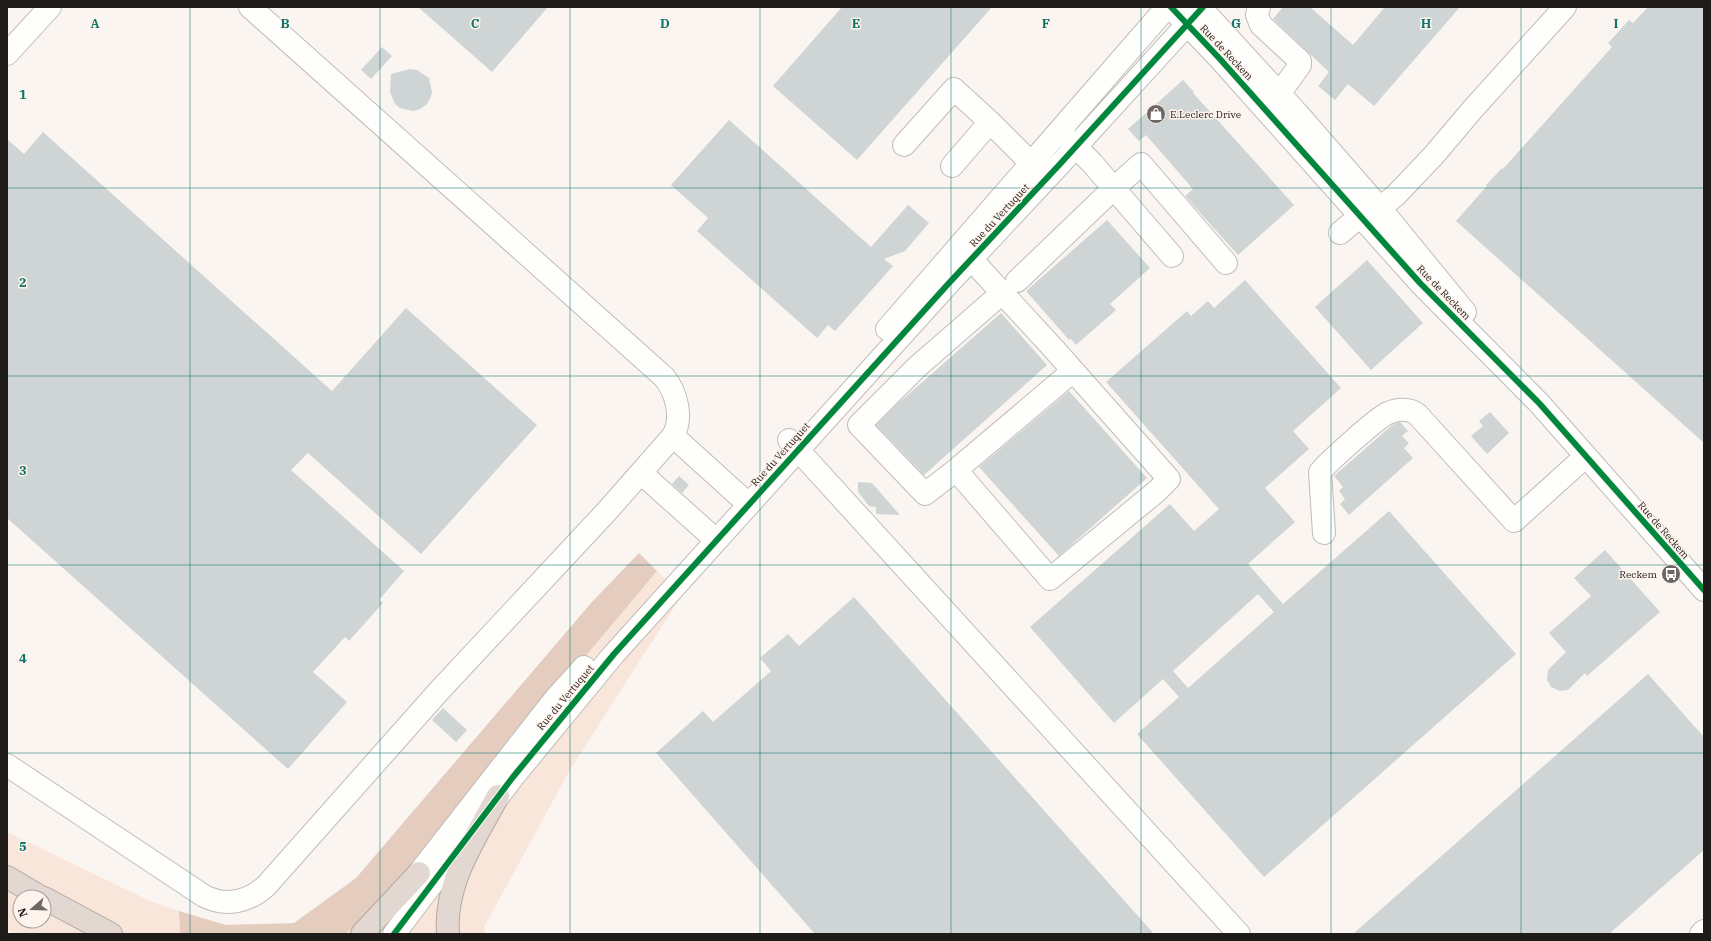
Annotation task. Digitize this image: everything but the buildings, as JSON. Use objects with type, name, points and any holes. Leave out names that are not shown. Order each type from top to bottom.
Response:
[{"type":"highway","points":[[448,934],[449,907],[455,883],[466,854],[498,796]]},
{"type":"highway","points":[[362,934],[419,873]]},
{"type":"highway","points":[[7,877],[27,889]]},
{"type":"highway","points":[[52,902],[111,934]]},
{"type":"street","points":[[7,54],[50,7]]},
{"type":"street","points":[[7,765],[204,896],[224,902],[247,898],[266,886],[439,691],[641,473],[673,436],[678,424],[678,411],[673,391],[664,377],[250,7]]},
{"type":"street","name":"Rue du Vertuquet","points":[[373,934],[556,698],[710,536],[964,253],[1031,162],[1167,7]]},
{"type":"street","name":"Rue de Reckem","points":[[1171,7],[1370,212],[1440,280],[1539,403],[1704,590]]},
{"type":"street","points":[[1259,7],[1257,15],[1261,25],[1300,61],[1300,65],[1279,94]]},
{"type":"street","points":[[1340,233],[1396,195],[1434,155],[1472,110],[1565,7]]},
{"type":"street","name":"Rue du Vertuquet","points":[[964,253],[1047,178],[1201,8]]},
{"type":"street","name":"Rue de Reckem","points":[[1201,8],[1279,94],[1370,212]]},
{"type":"street","points":[[904,145],[954,89],[1047,178]]},
{"type":"street","points":[[952,166],[990,122]]},
{"type":"street","points":[[1059,130],[1113,188],[1172,256]]},
{"type":"street","points":[[1073,371],[956,470],[924,494],[859,425],[917,367],[1010,287],[1113,188],[1141,164],[1226,263]]},
{"type":"street","points":[[956,470],[1050,579],[1157,491],[1169,479],[1073,371],[1010,287],[964,253]]},
{"type":"street","points":[[1324,533],[1320,472],[1381,416],[1389,412],[1405,410],[1418,414],[1514,521],[1586,456]]},
{"type":"street","points":[[673,436],[743,500]]},
{"type":"street","points":[[793,444],[1239,934]]},
{"type":"street","points":[[641,473],[710,536]]},
{"type":"street","name":"Rue du Vertuquet","points":[[394,934],[498,796],[710,536]]},
{"type":"street","points":[[1701,934],[1704,931]]},
{"type":"shaded area","points":[[639,553],[657,571],[387,893],[345,934],[180,934],[179,911],[226,925],[294,923],[356,878],[591,603]]},
{"type":"shaded area","points":[[657,571],[682,595],[571,768],[484,927],[485,934],[345,934],[387,893]]},
{"type":"shaded area","points":[[7,832],[152,902],[179,911],[180,934],[13,934],[7,929]]},
{"type":"cycle path","points":[[1171,7],[1220,59],[1420,283],[1539,403],[1704,590]]},
{"type":"cycle path","points":[[394,934],[513,777],[614,654],[949,283],[1203,7]]},
{"type":"place","name":"E.Leclerc Drive","points":[[1156,114]]},
{"type":"place","name":"Reckem","points":[[1671,574]]}]
